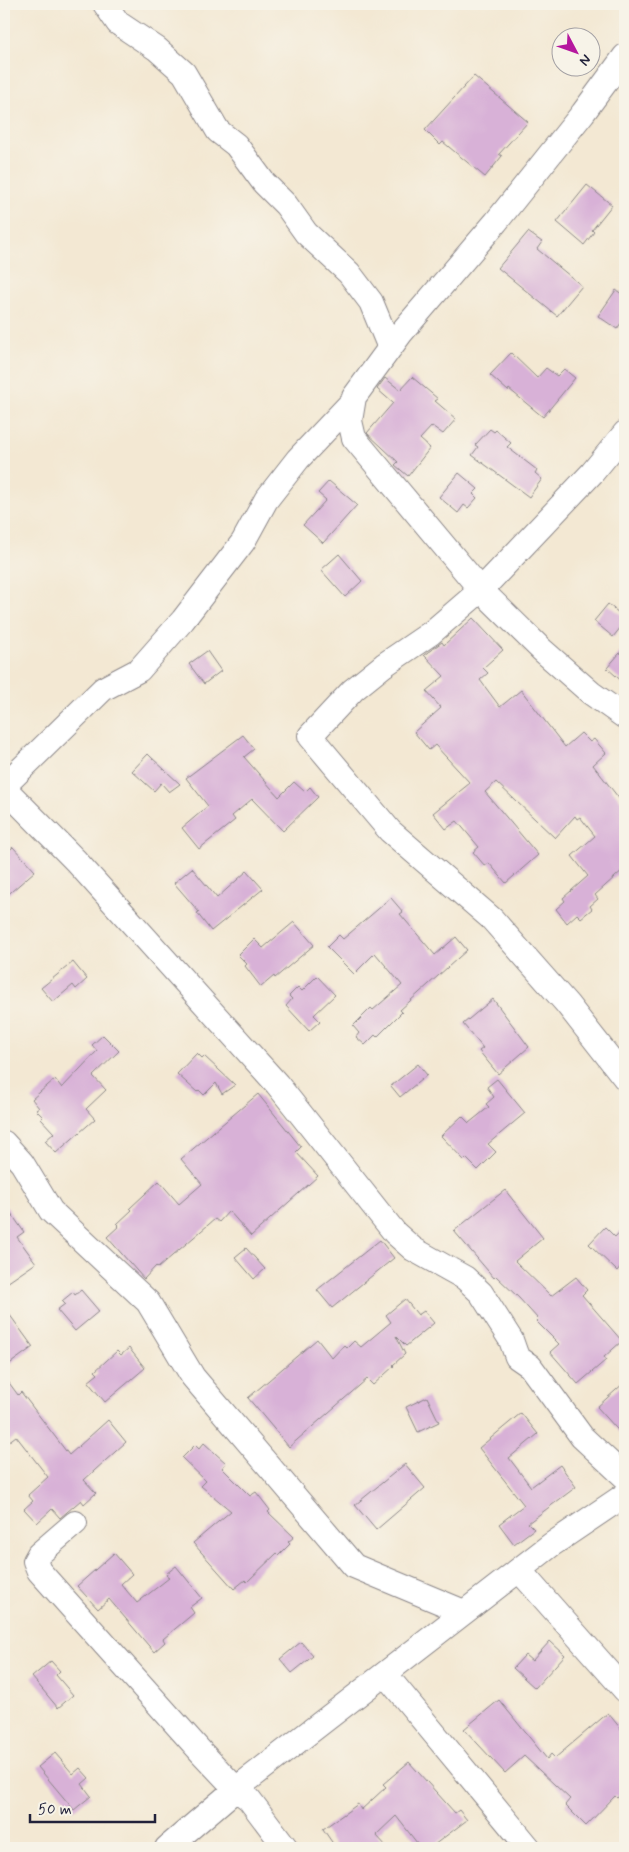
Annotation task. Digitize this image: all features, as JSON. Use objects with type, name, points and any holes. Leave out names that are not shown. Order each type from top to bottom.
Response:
[{"type":"street","points":[[104,4],[118,23],[157,49],[184,73],[218,131],[236,146],[264,183],[286,205],[306,233],[349,273],[371,302],[390,348]]},
{"type":"street","points":[[625,56],[508,207],[390,348],[354,397],[350,421],[354,438],[480,590],[591,694],[625,717]]},
{"type":"street","points":[[354,401],[298,458],[266,500],[243,542],[183,620],[139,670],[102,689],[4,787],[83,868],[277,1084],[394,1233],[413,1249],[465,1278],[481,1293],[511,1340],[517,1357],[530,1366],[582,1437],[625,1476]]},
{"type":"street","points":[[625,433],[592,473],[480,590],[431,633],[384,665],[353,690],[310,736],[390,831],[492,919],[567,1004],[625,1078]]},
{"type":"street","points":[[4,1144],[22,1163],[51,1211],[148,1302],[193,1377],[354,1566],[464,1612]]},
{"type":"street","points":[[167,1848],[236,1789],[464,1612],[551,1545],[625,1495]]},
{"type":"street","points":[[75,1523],[39,1554],[35,1561],[39,1571],[236,1789],[249,1799],[286,1848]]},
{"type":"street","points":[[519,1570],[625,1690]]},
{"type":"street","points":[[385,1674],[529,1848]]},
{"type":"building","points":[[474,76],[528,122],[499,154],[502,156],[485,177],[443,142],[440,145],[425,130]]},
{"type":"building","points":[[587,185],[612,205],[592,230],[594,232],[584,245],[557,222]]},
{"type":"building","points":[[528,232],[542,242],[537,249],[582,286],[557,316],[498,268]]},
{"type":"building","points":[[616,290],[625,296],[625,317],[617,329],[598,316]]},
{"type":"building","points":[[511,353],[537,378],[546,368],[557,376],[564,369],[575,378],[543,417],[490,375]]},
{"type":"building","points":[[412,377],[438,399],[435,401],[456,419],[443,434],[432,426],[420,439],[430,448],[408,476],[395,465],[398,462],[367,433],[393,403],[377,389],[385,378],[400,390]]},
{"type":"building","points":[[490,429],[494,432],[496,430],[511,443],[507,447],[537,470],[535,473],[542,479],[529,497],[472,455],[478,447],[475,445]]},
{"type":"building","points":[[459,473],[478,489],[473,494],[477,498],[468,508],[464,505],[458,513],[439,497]]},
{"type":"building","points":[[329,481],[357,505],[323,543],[303,525],[326,500],[318,493]]},
{"type":"building","points":[[339,554],[362,581],[345,597],[321,570]]},
{"type":"building","points":[[608,604],[625,618],[625,622],[613,637],[594,621]]},
{"type":"building","points":[[473,618],[503,650],[483,668],[488,673],[480,680],[500,707],[521,690],[565,747],[581,733],[590,742],[594,739],[606,753],[593,765],[625,806],[625,868],[595,895],[598,899],[590,906],[592,909],[581,918],[577,914],[567,923],[556,909],[565,901],[563,898],[588,876],[572,856],[595,836],[580,817],[577,819],[575,816],[555,838],[496,782],[485,792],[538,855],[506,883],[489,863],[485,866],[473,852],[479,847],[457,821],[446,829],[433,813],[470,783],[435,745],[429,750],[414,732],[441,708],[426,691],[444,676],[424,655],[442,642],[444,645]]},
{"type":"building","points":[[625,647],[625,684],[607,668]]},
{"type":"building","points":[[207,651],[221,671],[204,684],[189,664]]},
{"type":"building","points":[[243,735],[254,749],[244,757],[279,797],[294,782],[305,792],[310,787],[318,797],[283,831],[252,799],[232,816],[235,820],[199,849],[182,828],[208,806],[186,778]]},
{"type":"building","points":[[148,754],[180,784],[169,792],[161,783],[154,791],[132,771]]},
{"type":"building","points":[[13,847],[35,871],[4,898],[4,855]]},
{"type":"building","points":[[192,868],[217,898],[247,871],[263,889],[211,931],[197,913],[199,912],[174,883]]},
{"type":"building","points":[[391,898],[403,912],[400,914],[435,955],[456,937],[467,950],[400,1010],[402,1012],[377,1037],[375,1035],[365,1045],[356,1037],[359,1033],[353,1026],[371,1008],[373,1010],[402,985],[375,953],[354,974],[327,947],[339,935],[343,939]]},
{"type":"building","points":[[294,922],[314,945],[275,978],[274,976],[261,987],[245,966],[247,964],[238,955],[254,939],[263,948]]},
{"type":"building","points":[[73,962],[87,979],[76,989],[73,985],[53,1002],[41,988]]},
{"type":"building","points":[[317,976],[335,995],[314,1015],[320,1021],[309,1031],[286,1006],[292,999],[289,996],[298,987],[302,991]]},
{"type":"building","points":[[493,999],[529,1047],[498,1074],[479,1051],[483,1048],[463,1024]]},
{"type":"building","points":[[103,1035],[119,1051],[93,1076],[106,1090],[86,1109],[95,1119],[56,1153],[45,1141],[54,1133],[41,1119],[43,1117],[36,1110],[39,1108],[32,1099],[55,1079],[62,1088],[97,1051],[92,1045]]},
{"type":"building","points":[[197,1053],[202,1058],[204,1056],[235,1085],[222,1094],[216,1083],[204,1095],[199,1090],[197,1092],[177,1074]]},
{"type":"building","points":[[418,1064],[427,1075],[400,1097],[391,1086]]},
{"type":"building","points":[[497,1079],[525,1113],[488,1144],[496,1152],[478,1170],[466,1158],[464,1160],[441,1136],[462,1116],[469,1123],[489,1107],[486,1104],[494,1097],[487,1087]]},
{"type":"building","points":[[258,1094],[301,1147],[296,1152],[318,1176],[251,1236],[229,1211],[219,1222],[215,1219],[158,1268],[156,1266],[144,1279],[107,1237],[132,1210],[130,1208],[159,1181],[179,1204],[202,1184],[181,1159]]},
{"type":"building","points":[[505,1190],[543,1238],[515,1261],[551,1296],[576,1277],[587,1290],[582,1295],[622,1341],[604,1357],[606,1360],[578,1384],[550,1352],[559,1344],[536,1321],[538,1319],[519,1298],[496,1276],[494,1278],[454,1231]]},
{"type":"building","points":[[4,1203],[24,1232],[17,1237],[36,1263],[4,1285]]},
{"type":"building","points":[[625,1226],[625,1261],[617,1271],[589,1244],[605,1227],[615,1237]]},
{"type":"building","points":[[380,1240],[394,1258],[332,1308],[317,1290]]},
{"type":"building","points":[[246,1248],[265,1269],[254,1279],[235,1257]]},
{"type":"building","points":[[81,1290],[99,1311],[75,1331],[57,1310],[65,1304],[62,1301],[73,1292],[75,1295]]},
{"type":"building","points":[[405,1299],[418,1315],[424,1311],[434,1323],[406,1346],[396,1336],[405,1354],[394,1366],[373,1385],[367,1379],[289,1447],[248,1398],[317,1339],[332,1358],[344,1345],[347,1348],[354,1341],[361,1347],[391,1322],[386,1315]]},
{"type":"building","points":[[4,1307],[33,1347],[4,1368]]},
{"type":"building","points":[[129,1348],[145,1368],[105,1402],[88,1382],[98,1374],[95,1371],[117,1351],[121,1355]]},
{"type":"building","points":[[4,1376],[18,1395],[21,1392],[69,1455],[108,1420],[126,1442],[84,1480],[96,1493],[84,1504],[81,1500],[60,1518],[52,1509],[37,1523],[24,1509],[33,1501],[28,1495],[48,1477],[16,1436],[4,1445]]},
{"type":"building","points":[[625,1382],[625,1438],[597,1407]]},
{"type":"building","points":[[427,1397],[439,1422],[418,1432],[406,1407]]},
{"type":"building","points":[[521,1413],[538,1434],[509,1458],[531,1487],[560,1465],[576,1487],[528,1523],[534,1529],[514,1544],[499,1524],[524,1505],[479,1448]]},
{"type":"building","points":[[204,1443],[226,1463],[222,1468],[250,1496],[256,1492],[270,1510],[268,1512],[294,1537],[279,1555],[277,1553],[247,1582],[245,1580],[234,1589],[193,1543],[231,1511],[201,1486],[206,1481],[182,1458],[195,1445],[199,1449]]},
{"type":"building","points":[[405,1464],[425,1488],[376,1530],[355,1505]]},
{"type":"building","points":[[114,1553],[132,1574],[121,1584],[137,1603],[169,1578],[166,1574],[176,1566],[202,1598],[190,1607],[194,1613],[163,1639],[165,1642],[154,1652],[109,1599],[98,1609],[77,1586]]},
{"type":"building","points":[[550,1641],[565,1655],[535,1688],[513,1668],[525,1655],[532,1661]]},
{"type":"building","points":[[301,1642],[313,1656],[292,1673],[280,1659]]},
{"type":"building","points":[[51,1661],[60,1671],[56,1675],[73,1695],[58,1708],[32,1677]]},
{"type":"building","points":[[499,1700],[547,1759],[551,1754],[555,1758],[608,1713],[625,1734],[625,1791],[617,1798],[615,1796],[586,1826],[565,1805],[570,1799],[524,1756],[505,1773],[464,1729]]},
{"type":"building","points":[[55,1753],[73,1774],[80,1768],[89,1778],[82,1784],[91,1796],[74,1810],[38,1767]]},
{"type":"building","points":[[409,1762],[455,1813],[459,1810],[467,1820],[430,1848],[421,1848],[396,1816],[376,1835],[388,1848],[336,1848],[323,1829],[358,1804],[361,1810],[386,1787],[383,1784]]}]
